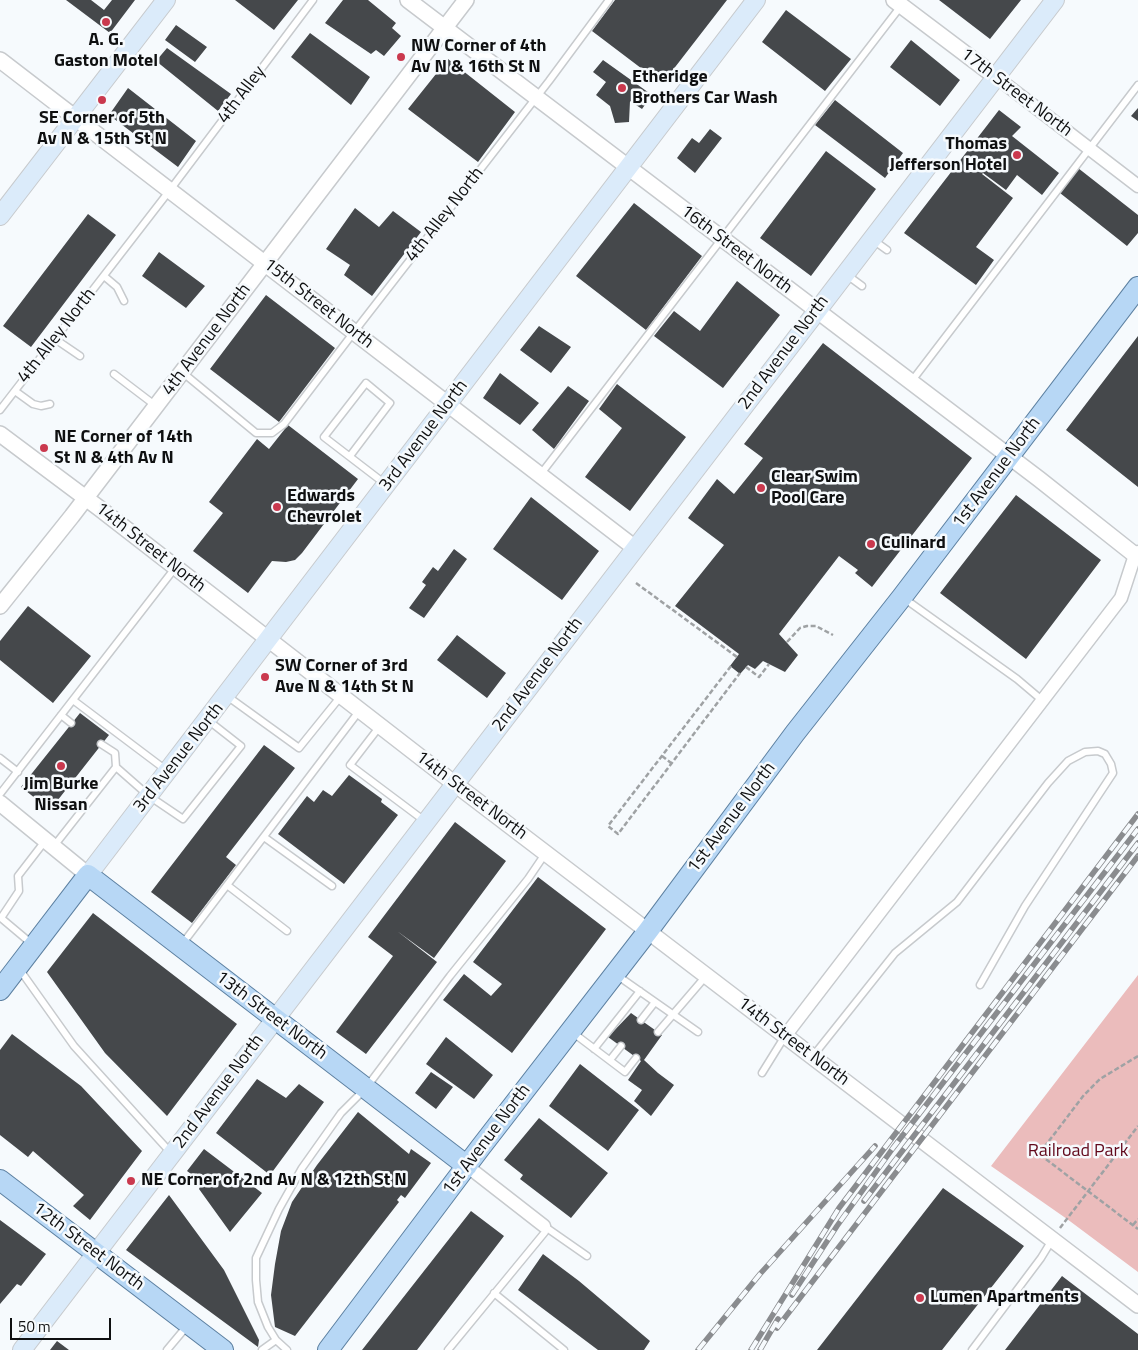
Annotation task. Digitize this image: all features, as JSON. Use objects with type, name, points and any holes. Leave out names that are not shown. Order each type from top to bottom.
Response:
[{"type":"main road","points":[[0,216],[166,0]]},
{"type":"main road","name":"3rd Avenue North","points":[[0,990],[227,696],[756,0]]},
{"type":"main road","name":"2nd Avenue North","points":[[22,1350],[1055,0]]},
{"type":"main road","name":"1st Avenue North","points":[[328,1350],[648,931],[794,733],[902,597],[1138,287]]},
{"type":"main road","name":"13th Street North","points":[[88,876],[467,1166]]},
{"type":"main road","name":"12th Street North","points":[[0,1180],[223,1350]]},
{"type":"street","name":"16th Street North","points":[[408,0],[1137,554]]},
{"type":"street","name":"4th Avenue North","points":[[0,606],[86,498],[466,0]]},
{"type":"street","name":"17th Street North","points":[[900,2],[1138,186]]},
{"type":"street","name":"15th Street North","points":[[0,60],[636,548]]},
{"type":"street","name":"14th Street North","points":[[0,434],[1138,1305]]},
{"type":"street","points":[[785,1036],[1121,598],[1137,554]]},
{"type":"street","name":"13th Street North","points":[[0,803],[88,876]]},
{"type":"street","name":"13th Street North","points":[[467,1166],[544,1226]]},
{"type":"lane","name":"4th Alley","points":[[170,190],[313,0]]},
{"type":"lane","name":"4th Alley North","points":[[182,372],[256,432],[272,433],[284,424],[536,98],[609,0]]},
{"type":"lane","points":[[540,475],[722,239],[900,2]]},
{"type":"lane","points":[[911,383],[1138,85]]},
{"type":"lane","name":"4th Alley North","points":[[0,410],[170,190]]},
{"type":"lane","points":[[872,239],[887,250]]},
{"type":"lane","points":[[845,274],[862,286]]},
{"type":"lane","points":[[104,276],[117,287],[124,301]]},
{"type":"lane","points":[[55,339],[80,356]]},
{"type":"lane","points":[[114,374],[156,406]]},
{"type":"lane","points":[[350,456],[390,403],[366,383],[324,437],[387,486]]},
{"type":"lane","points":[[15,391],[34,404],[41,406],[50,404]]},
{"type":"lane","points":[[0,794],[175,567]]},
{"type":"lane","points":[[902,597],[1017,679],[1042,701]]},
{"type":"lane","points":[[227,696],[299,748],[341,696]]},
{"type":"lane","points":[[74,700],[168,772]]},
{"type":"lane","points":[[180,946],[360,710]]},
{"type":"lane","points":[[61,716],[71,723]]},
{"type":"lane","points":[[116,768],[149,796],[183,819],[241,746],[208,720]]},
{"type":"lane","points":[[380,726],[350,766],[426,822]]},
{"type":"lane","points":[[34,946],[1,918],[19,891],[18,876],[50,844],[116,768],[115,753],[102,744]]},
{"type":"lane","points":[[812,1057],[895,953],[957,902],[1048,783],[1068,761],[1085,752],[1098,751],[1105,754],[1112,764],[1113,773],[1025,906],[980,985]]},
{"type":"lane","points":[[0,758],[18,772]]},
{"type":"lane","points":[[264,837],[332,886]]},
{"type":"lane","points":[[287,1350],[276,1340],[258,1302],[256,1258],[278,1209],[302,1168],[341,1113],[366,1088],[450,976],[528,879],[546,853]]},
{"type":"lane","points":[[227,885],[287,930]]},
{"type":"lane","points":[[18,968],[74,1046],[172,1154]]},
{"type":"lane","points":[[615,974],[698,1032]]},
{"type":"lane","points":[[658,1032],[706,976]]},
{"type":"lane","points":[[594,1049],[640,991]]},
{"type":"lane","points":[[641,1020],[655,1002]]},
{"type":"lane","points":[[570,1031],[625,1072],[636,1058]]},
{"type":"lane","points":[[762,1073],[785,1036]]},
{"type":"lane","points":[[610,1060],[621,1046]]},
{"type":"lane","points":[[544,1226],[587,1256]]},
{"type":"lane","points":[[448,1350],[545,1232],[544,1226]]},
{"type":"lane","points":[[972,1350],[1042,1258],[1052,1239]]},
{"type":"lane","points":[[494,1293],[564,1350]]},
{"type":"lane","points":[[167,1350],[188,1324]]},
{"type":"lane","points":[[262,1350],[276,1340]]},
{"type":"path","points":[[636,583],[737,658]]},
{"type":"path","points":[[787,642],[800,628],[807,626],[816,626],[833,635]]},
{"type":"path","points":[[746,667],[759,677],[769,664]]},
{"type":"path","points":[[731,666],[608,826],[618,834],[740,673]]},
{"type":"path","points":[[662,756],[671,763]]},
{"type":"path","points":[[1138,1056],[1100,1079],[1084,1095],[1040,1154],[1138,1229]]},
{"type":"path","points":[[1052,1239],[1138,1126]]},
{"type":"path","points":[[1133,1225],[1138,1219]]},
{"type":"green space","name":"Railroad Park","points":[[1138,975],[1138,1272],[991,1166]]},
{"type":"building","name":"A. G. Gaston Motel","points":[[66,0],[91,0],[104,10],[112,0],[135,0],[110,33]]},
{"type":"building","points":[[235,0],[298,0],[274,30]]},
{"type":"building","points":[[343,0],[368,0],[396,23],[392,28],[401,36],[384,56],[376,50],[371,54],[325,23]]},
{"type":"building","points":[[615,0],[727,0],[662,84],[592,31]]},
{"type":"building","points":[[939,0],[1021,0],[990,39]]},
{"type":"building","points":[[786,10],[851,59],[825,91],[762,42]]},
{"type":"building","points":[[176,25],[207,47],[195,62],[165,40]]},
{"type":"building","points":[[310,33],[370,77],[351,105],[291,57]]},
{"type":"building","points":[[911,40],[960,80],[940,106],[890,67]]},
{"type":"building","points":[[167,48],[231,94],[218,111],[156,61]]},
{"type":"building","points":[[448,59],[515,112],[478,162],[408,109]]},
{"type":"building","name":"Etheridge Brothers Car Wash","points":[[603,60],[652,95],[642,109],[630,101],[629,122],[615,123],[610,106],[596,95],[606,82],[593,72]]},
{"type":"building","points":[[128,88],[196,141],[178,167],[109,115]]},
{"type":"building","points":[[835,100],[903,153],[885,178],[815,125]]},
{"type":"building","points":[[1138,108],[1138,121],[1131,116]]},
{"type":"building","points":[[999,110],[1021,127],[1012,136],[1059,173],[1042,195],[1017,175],[1006,190],[982,174],[1013,198],[976,247],[994,260],[976,285],[904,233]]},
{"type":"building","points":[[710,129],[722,138],[695,173],[677,158],[692,138],[699,143]]},
{"type":"building","points":[[826,151],[876,189],[811,276],[760,238]]},
{"type":"building","points":[[1078,168],[1138,215],[1138,233],[1127,246],[1060,193]]},
{"type":"building","points":[[634,203],[702,256],[646,330],[576,276]]},
{"type":"building","points":[[355,208],[379,227],[393,211],[421,232],[372,296],[344,275],[350,265],[326,249]]},
{"type":"building","points":[[88,214],[116,235],[31,347],[3,326]]},
{"type":"building","points":[[159,252],[205,286],[186,308],[142,276]]},
{"type":"building","points":[[737,281],[780,315],[723,388],[654,336],[674,311],[700,331]]},
{"type":"building","points":[[266,295],[335,348],[279,422],[210,369]]},
{"type":"building","points":[[539,326],[571,347],[551,373],[520,350]]},
{"type":"building","points":[[1138,336],[1138,487],[1066,430]]},
{"type":"building","points":[[823,343],[972,458],[872,587],[855,573],[858,570],[839,556],[779,634],[798,655],[785,672],[763,661],[755,669],[748,665],[740,674],[730,666],[739,654],[675,606],[724,545],[688,518],[717,479],[734,494],[763,458],[744,444]]},
{"type":"building","points":[[500,373],[539,403],[520,425],[483,398]]},
{"type":"building","points":[[617,384],[686,437],[630,511],[585,477],[622,428],[599,409]]},
{"type":"building","points":[[568,386],[589,401],[554,449],[532,430]]},
{"type":"building","name":"Edwards Chevrolet","points":[[288,425],[358,479],[302,553],[295,560],[286,562],[272,561],[248,593],[193,551],[223,513],[209,502],[257,439],[269,449]]},
{"type":"building","points":[[1016,495],[1101,560],[1026,659],[940,593]]},
{"type":"building","points":[[531,497],[599,551],[562,600],[493,549]]},
{"type":"building","points":[[454,549],[467,559],[424,618],[409,608],[426,585],[422,582],[433,567],[438,571]]},
{"type":"building","points":[[28,606],[91,656],[53,703],[0,660],[0,641]]},
{"type":"building","points":[[457,635],[506,673],[487,698],[437,660]]},
{"type":"building","name":"Jim Burke Nissan","points":[[80,713],[109,735],[50,810],[21,787]]},
{"type":"building","points":[[264,745],[295,768],[226,857],[236,865],[192,923],[151,892]]},
{"type":"building","points":[[349,775],[382,799],[381,802],[398,815],[344,884],[278,834],[307,796],[314,802],[323,790],[332,796]]},
{"type":"building","points":[[455,822],[506,861],[434,958],[397,931],[437,962],[366,1054],[336,1032],[393,956],[368,937]]},
{"type":"building","points":[[538,877],[606,929],[512,1053],[443,1000],[464,974],[491,996],[502,984],[473,962]]},
{"type":"building","points":[[93,913],[237,1024],[167,1116],[105,1053],[47,972]]},
{"type":"building","points":[[631,1013],[662,1035],[644,1060],[674,1085],[651,1116],[634,1101],[642,1090],[628,1080],[641,1061],[608,1037]]},
{"type":"building","points":[[12,1034],[81,1086],[142,1151],[90,1220],[73,1206],[84,1195],[33,1151],[28,1157],[0,1135],[0,1050]]},
{"type":"building","points":[[446,1037],[493,1075],[474,1099],[426,1064]]},
{"type":"building","points":[[580,1064],[639,1110],[608,1151],[549,1106]]},
{"type":"building","points":[[431,1072],[453,1087],[436,1109],[415,1093]]},
{"type":"building","points":[[257,1079],[286,1098],[299,1084],[324,1102],[270,1175],[216,1133]]},
{"type":"building","points":[[358,1112],[409,1154],[411,1149],[431,1163],[405,1198],[401,1195],[397,1200],[399,1202],[295,1336],[275,1327],[271,1295],[281,1231],[292,1202],[317,1165]]},
{"type":"building","points":[[539,1118],[608,1173],[571,1218],[520,1179],[523,1175],[504,1160]]},
{"type":"building","points":[[204,1149],[262,1193],[230,1232],[199,1189],[202,1182],[187,1171]]},
{"type":"building","name":"Lumen Apartments","points":[[943,1188],[1024,1246],[942,1350],[817,1350]]},
{"type":"building","points":[[169,1195],[224,1270],[259,1340],[258,1347],[126,1250]]},
{"type":"building","points":[[471,1211],[504,1236],[417,1350],[362,1350]]},
{"type":"building","points":[[0,1220],[46,1254],[21,1286],[17,1284],[0,1304]]},
{"type":"building","points":[[543,1254],[579,1281],[650,1341],[644,1350],[598,1350],[518,1290]]},
{"type":"building","points":[[1062,1276],[1138,1334],[1138,1350],[1005,1350]]},
{"type":"building","points":[[57,1341],[69,1350],[50,1350]]},
{"type":"railway","points":[[751,1350],[839,1208],[1138,814]]},
{"type":"railway","points":[[792,1295],[837,1226],[893,1148],[1138,829]]},
{"type":"railway","points":[[864,1201],[1138,843]]},
{"type":"railway","points":[[777,1328],[1138,856]]},
{"type":"railway","points":[[698,1350],[760,1274],[875,1146]]},
{"type":"railway","points":[[760,1350],[778,1319]]},
{"type":"place","name":"A. G. Gaston Motel","points":[[106,22]]},
{"type":"place","name":"NW Corner of 4th Av N & 16th St N","points":[[401,57]]},
{"type":"place","name":"Etheridge Brothers Car Wash","points":[[622,88]]},
{"type":"place","name":"SE Corner of 5th Av N & 15th St N","points":[[102,100]]},
{"type":"place","name":"Thomas Jefferson Hotel","points":[[1017,155]]},
{"type":"place","name":"NE Corner of 14th St N & 4th Av N","points":[[44,448]]},
{"type":"place","name":"Clear Swim Pool Care","points":[[761,488]]},
{"type":"place","name":"Edwards Chevrolet","points":[[277,507]]},
{"type":"place","name":"Culinard","points":[[871,544]]},
{"type":"place","name":"SW Corner of 3rd Ave N & 14th St N","points":[[265,677]]},
{"type":"place","name":"Jim Burke Nissan","points":[[61,766]]},
{"type":"place","name":"NE Corner of 2nd Av N & 12th St N","points":[[131,1181]]},
{"type":"place","name":"Lumen Apartments","points":[[920,1298]]}]
